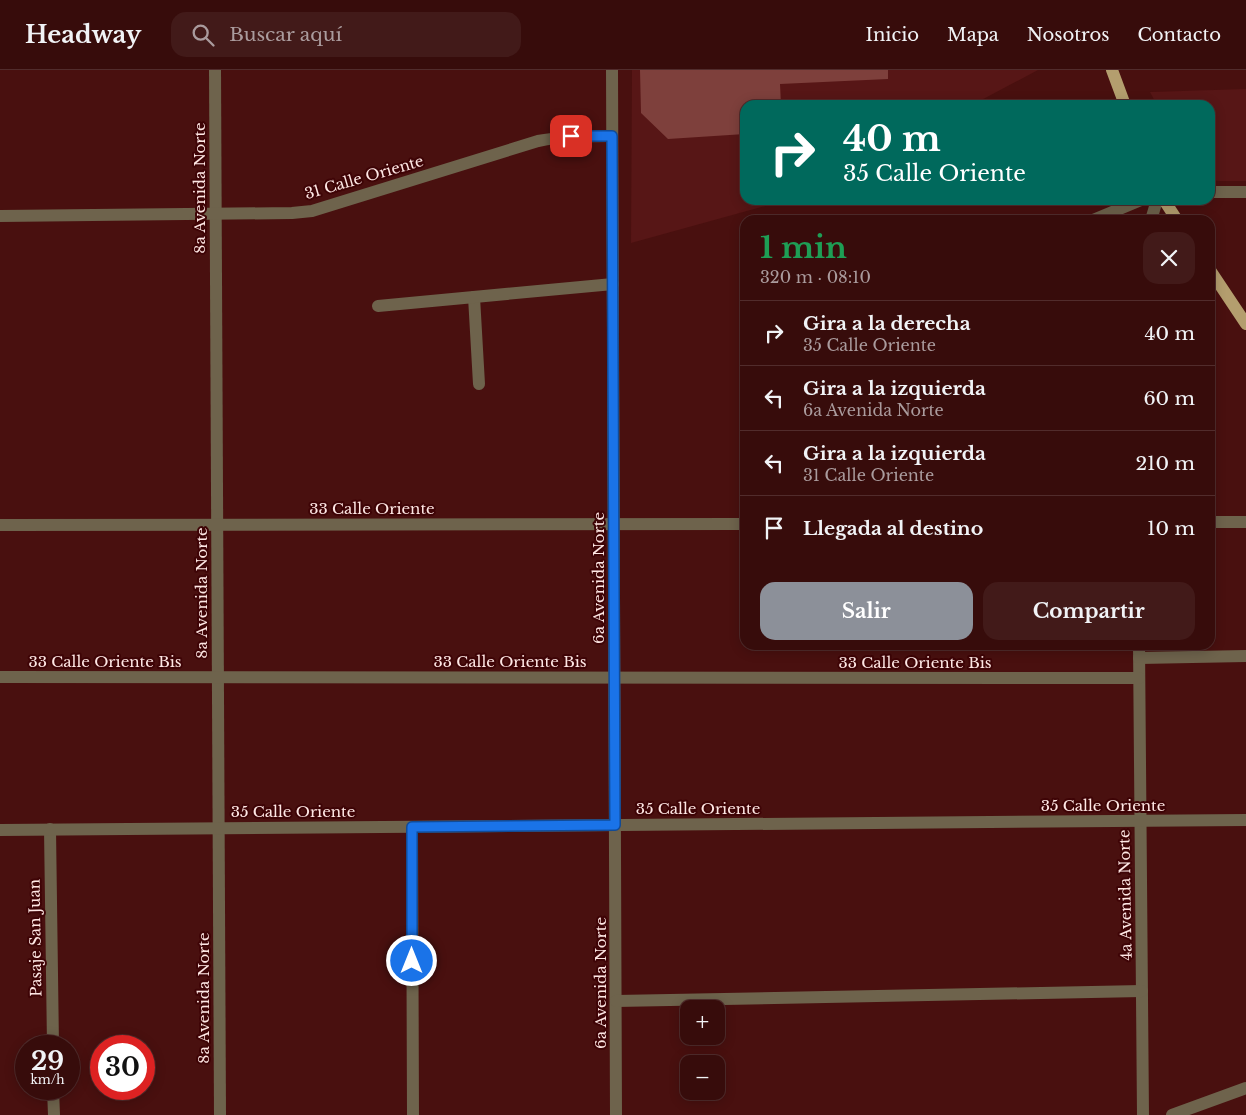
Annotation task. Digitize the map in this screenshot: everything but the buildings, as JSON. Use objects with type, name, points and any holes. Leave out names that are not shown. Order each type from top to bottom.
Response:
[{"type":"main road","points":[[1112,70],[1123,100]]},
{"type":"main road","points":[[1215,278],[1246,324]]},
{"type":"street","name":"8a Avenida Norte","points":[[214,70],[220,1115]]},
{"type":"street","name":"6a Avenida Norte","points":[[612,70],[616,1115]]},
{"type":"street","name":"31 Calle Oriente","points":[[0,216],[292,214],[312,211],[538,141],[571,136],[612,136]]},
{"type":"street","points":[[1215,192],[1246,192]]},
{"type":"street","points":[[1105,215],[1129,205]]},
{"type":"street","points":[[378,306],[613,284]]},
{"type":"street","points":[[474,297],[478,384]]},
{"type":"street","points":[[1215,522],[1246,522]]},
{"type":"street","name":"33 Calle Oriente","points":[[0,525],[740,524]]},
{"type":"street","points":[[1139,651],[1246,656]]},
{"type":"street","name":"4a Avenida Norte","points":[[1139,651],[1143,1115]]},
{"type":"street","name":"33 Calle Oriente Bis","points":[[0,677],[1139,678]]},
{"type":"street","name":"35 Calle Oriente","points":[[0,830],[1246,820]]},
{"type":"street","points":[[412,827],[413,1115]]},
{"type":"street","name":"Pasaje San Juan","points":[[50,829],[53,1035]]},
{"type":"street","points":[[616,1001],[1142,991]]},
{"type":"street","points":[[1172,1115],[1246,1088]]},
{"type":"street","points":[[53,1100],[54,1115]]},
{"type":"shaded area","points":[[632,70],[1038,70],[981,100],[740,100],[740,205],[769,205],[631,243]]},
{"type":"shaded area","points":[[1246,89],[1246,181],[1215,180],[1215,100],[1154,100],[1150,92]]},
{"type":"route","points":[[412,961],[412,827],[615,825],[612,136],[571,136]]}]
